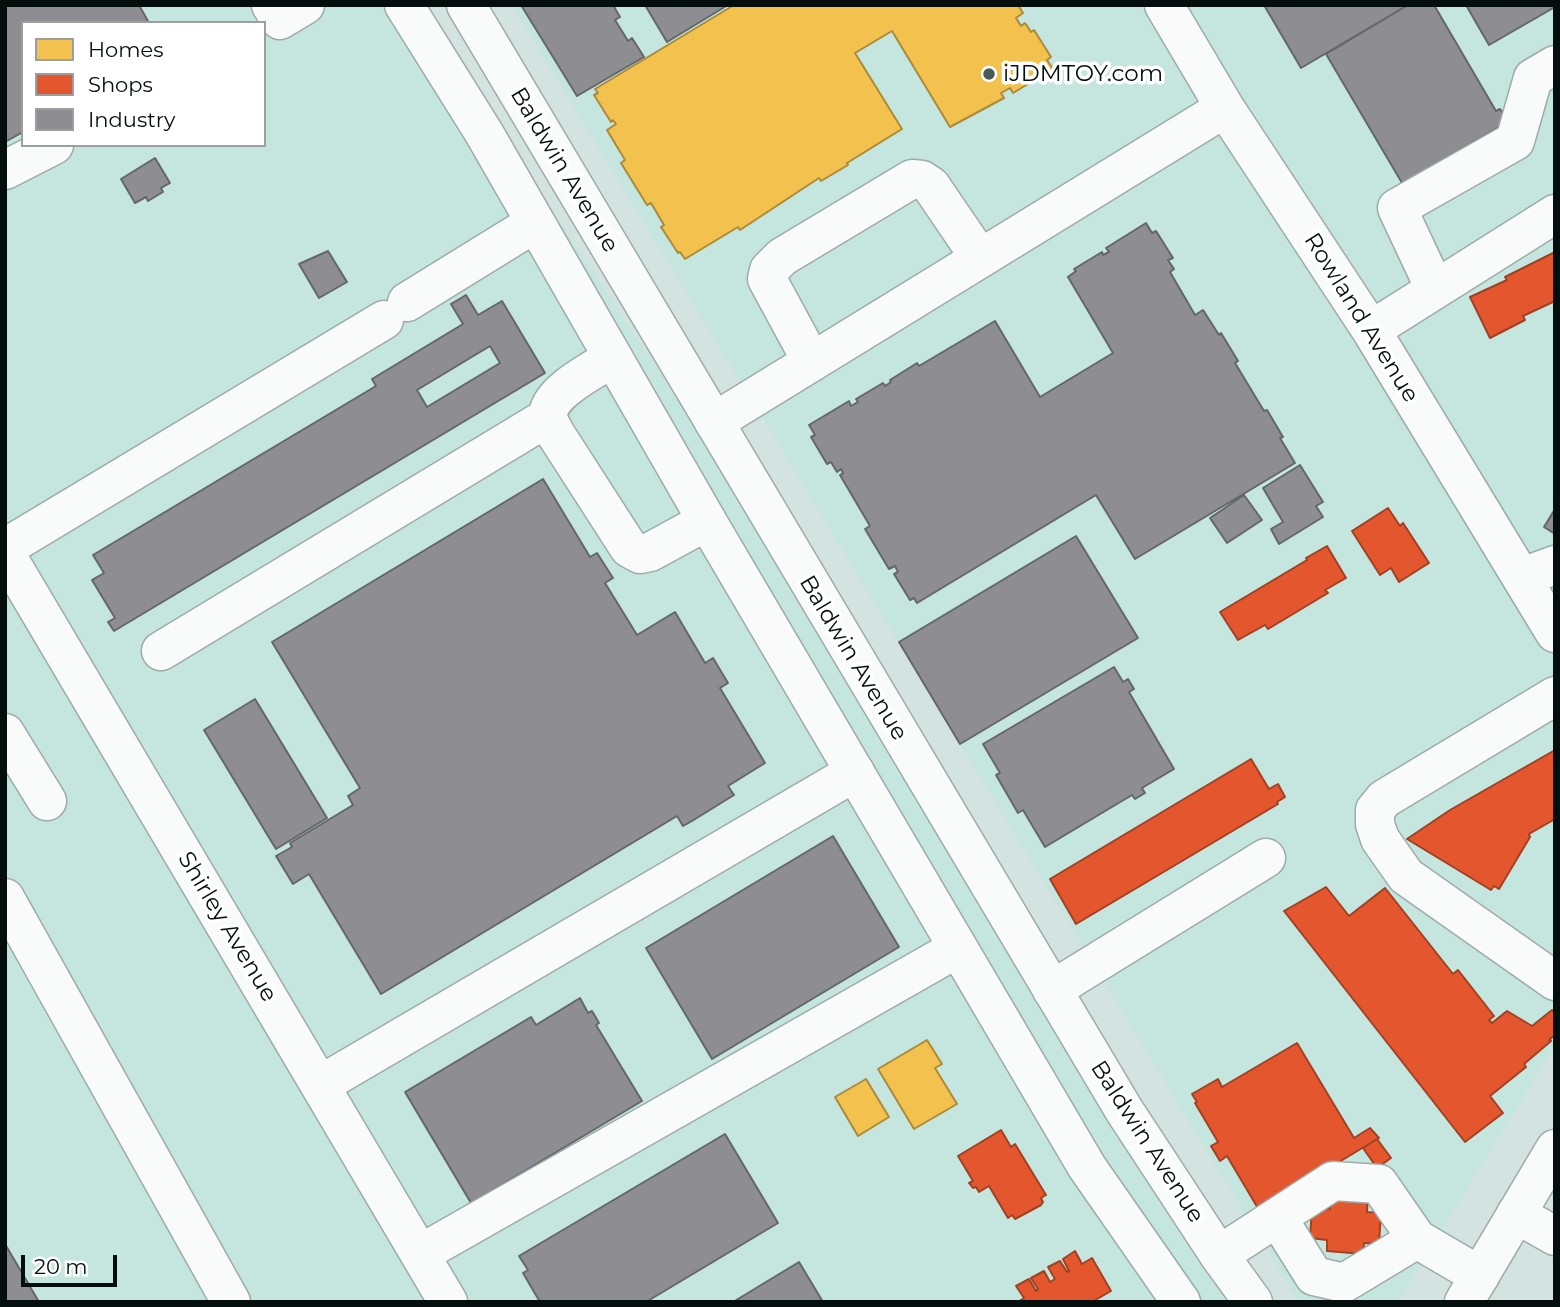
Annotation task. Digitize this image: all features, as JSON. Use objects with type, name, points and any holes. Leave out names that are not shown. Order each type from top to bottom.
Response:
[{"type":"main road","points":[[404,5],[484,133],[707,521],[1087,1167],[1181,1302]]},
{"type":"main road","name":"Baldwin Avenue","points":[[466,5],[1124,1110],[1253,1302]]},
{"type":"main road","name":"Rowland Avenue","points":[[1164,5],[1225,108],[1371,330],[1538,571],[1555,634]]},
{"type":"main road","points":[[1435,289],[1397,208],[1515,141],[1533,78],[1555,65]]},
{"type":"main road","points":[[714,422],[1225,108]]},
{"type":"main road","points":[[5,170],[50,147]]},
{"type":"main road","points":[[812,362],[767,279],[769,270],[782,257],[912,180],[922,180],[931,186],[980,258]]},
{"type":"main road","points":[[1371,330],[1555,214]]},
{"type":"main road","points":[[5,550],[535,223]]},
{"type":"main road","points":[[613,358],[562,391],[551,404],[548,418],[555,433],[629,548],[640,554],[650,552],[707,521]]},
{"type":"main road","points":[[161,651],[548,418]]},
{"type":"main road","name":"Shirley Avenue","points":[[5,550],[448,1302]]},
{"type":"main road","points":[[1555,696],[1384,799],[1375,810],[1375,824],[1380,839],[1406,876],[1555,981]]},
{"type":"main road","points":[[5,733],[47,801]]},
{"type":"main road","points":[[320,1085],[855,772]]},
{"type":"main road","points":[[1052,990],[1266,858]]},
{"type":"main road","points":[[5,898],[231,1302]]},
{"type":"main road","points":[[420,1254],[958,948]]},
{"type":"main road","points":[[1219,1255],[1333,1181],[1379,1184],[1417,1239],[1473,1294],[1516,1213],[1555,1149]]},
{"type":"main road","points":[[1516,1213],[1555,1236]]},
{"type":"main road","points":[[1277,1217],[1314,1276],[1345,1283],[1417,1239]]},
{"type":"shaded area","points":[[5,5],[417,5],[915,761],[1253,1302],[5,1302]]},
{"type":"shaded area","points":[[512,5],[1555,5],[1555,1045],[1398,1302],[1302,1302],[1292,1291]]},
{"type":"building: Homes","points":[[734,5],[1018,5],[1023,13],[1016,18],[1021,26],[1025,23],[1031,32],[1034,30],[1051,57],[1047,60],[1053,69],[1013,93],[1010,88],[1001,93],[1004,98],[950,127],[892,31],[855,53],[902,129],[821,181],[819,178],[740,230],[738,227],[685,259],[661,227],[664,225],[651,203],[647,205],[621,163],[625,160],[607,130],[616,124],[613,120],[611,122],[594,95],[598,93],[595,89]]},
{"type":"building: Homes","points":[[927,1040],[942,1064],[935,1068],[957,1104],[914,1129],[878,1069]]},
{"type":"building: Homes","points":[[866,1079],[889,1117],[858,1136],[835,1097]]},
{"type":"building: Shops","points":[[1555,252],[1555,301],[1523,316],[1525,320],[1490,338],[1470,297],[1507,280],[1505,277]]},
{"type":"building: Shops","points":[[1388,508],[1400,526],[1403,523],[1429,563],[1399,582],[1391,568],[1380,575],[1352,531]]},
{"type":"building: Shops","points":[[1327,546],[1346,578],[1325,590],[1328,593],[1268,629],[1265,625],[1238,640],[1220,612]]},
{"type":"building: Shops","points":[[1555,750],[1555,819],[1529,834],[1530,837],[1499,889],[1494,886],[1491,890],[1407,839],[1450,810]]},
{"type":"building: Shops","points":[[1251,759],[1269,789],[1278,784],[1285,797],[1277,802],[1278,804],[1076,924],[1050,879]]},
{"type":"building: Shops","points":[[1326,887],[1349,916],[1385,888],[1453,974],[1458,970],[1494,1016],[1489,1020],[1492,1023],[1507,1011],[1532,1026],[1552,1010],[1555,1013],[1555,1035],[1549,1040],[1551,1041],[1524,1064],[1526,1067],[1490,1096],[1503,1113],[1465,1142],[1284,911]]},
{"type":"building: Shops","points":[[1297,1043],[1354,1138],[1370,1128],[1379,1138],[1259,1210],[1227,1156],[1220,1161],[1211,1146],[1218,1142],[1192,1094],[1218,1079],[1222,1087]]},
{"type":"building: Shops","points":[[1001,1130],[1011,1147],[1015,1144],[1046,1195],[1041,1198],[1041,1205],[1015,1219],[1012,1215],[1008,1218],[989,1186],[979,1192],[976,1187],[973,1188],[969,1183],[973,1181],[958,1156]]},
{"type":"building: Shops","points":[[1377,1139],[1391,1158],[1377,1168],[1363,1148]]},
{"type":"building: Shops","points":[[1331,1192],[1368,1194],[1367,1212],[1381,1213],[1379,1244],[1364,1243],[1363,1254],[1327,1251],[1327,1240],[1310,1238],[1312,1208],[1330,1209]]},
{"type":"building: Shops","points":[[1075,1251],[1082,1264],[1092,1258],[1111,1291],[1092,1302],[1018,1302],[1024,1298],[1016,1286],[1029,1279],[1036,1291],[1038,1289],[1031,1278],[1044,1271],[1050,1282],[1055,1279],[1048,1267],[1060,1261],[1067,1272],[1069,1271],[1063,1259]]},
{"type":"building: Industry","points":[[5,5],[139,5],[148,21],[21,21],[21,133],[5,142]]},
{"type":"building: Industry","points":[[521,5],[613,5],[620,17],[615,20],[628,41],[632,38],[644,57],[577,96]]},
{"type":"building: Industry","points":[[645,5],[728,5],[667,42]]},
{"type":"building: Industry","points":[[1264,5],[1408,5],[1301,68]]},
{"type":"building: Industry","points":[[1408,5],[1434,5],[1496,111],[1500,109],[1505,116],[1501,119],[1504,124],[1432,166],[1435,170],[1405,188],[1326,54]]},
{"type":"building: Industry","points":[[1466,5],[1555,5],[1555,7],[1489,45]]},
{"type":"building: Industry","points":[[155,158],[170,183],[161,188],[163,192],[148,201],[146,197],[135,203],[121,179]]},
{"type":"building: Industry","points":[[1146,223],[1152,233],[1156,231],[1173,258],[1168,260],[1174,269],[1170,272],[1195,315],[1203,310],[1219,335],[1221,333],[1238,361],[1235,363],[1264,411],[1267,410],[1295,463],[1135,559],[1096,495],[917,603],[914,598],[910,600],[894,574],[898,572],[895,566],[889,569],[865,529],[870,526],[840,475],[843,473],[841,469],[837,472],[831,462],[827,464],[811,437],[815,435],[809,425],[849,401],[851,406],[858,402],[856,399],[883,383],[885,386],[917,363],[919,366],[995,321],[1040,397],[1113,353],[1068,277],[1076,271],[1074,269],[1102,252],[1103,255],[1109,252],[1106,248]]},
{"type":"building: Industry","points":[[328,251],[347,282],[319,298],[299,264]]},
{"type":"building: Industry","points":[[466,295],[478,315],[502,301],[545,373],[114,631],[108,622],[115,618],[92,580],[104,573],[93,555],[376,386],[372,379],[463,324],[451,304]],"holes":[[[490,346],[500,363],[427,407],[417,390]]]},
{"type":"building: Industry","points":[[1300,465],[1323,502],[1316,506],[1323,517],[1279,544],[1271,529],[1283,522],[1263,488]]},
{"type":"building: Industry","points":[[543,479],[590,557],[597,553],[613,578],[605,583],[637,635],[675,612],[705,663],[713,658],[728,683],[720,688],[765,763],[728,786],[734,795],[692,821],[683,826],[677,816],[381,994],[309,874],[293,884],[276,856],[292,847],[290,843],[353,805],[348,796],[360,788],[272,642]]},
{"type":"building: Industry","points":[[1244,495],[1262,520],[1227,543],[1210,518]]},
{"type":"building: Industry","points":[[1555,509],[1555,534],[1544,527]]},
{"type":"building: Industry","points":[[1076,536],[1138,638],[960,744],[899,642]]},
{"type":"building: Industry","points":[[1114,667],[1123,682],[1128,679],[1134,689],[1129,692],[1174,769],[1142,788],[1145,793],[1135,799],[1132,795],[1045,847],[1023,810],[1018,813],[996,775],[1000,773],[983,744]]},
{"type":"building: Industry","points":[[255,699],[327,818],[276,849],[204,730]]},
{"type":"building: Industry","points":[[833,836],[899,947],[712,1059],[646,948]]},
{"type":"building: Industry","points":[[580,998],[588,1013],[592,1011],[599,1023],[596,1025],[642,1101],[471,1203],[405,1092],[531,1017],[536,1025]]},
{"type":"building: Industry","points":[[725,1134],[778,1223],[646,1302],[540,1302],[523,1273],[528,1270],[519,1256]]},
{"type":"building: Industry","points":[[5,1244],[39,1302],[5,1302]]},
{"type":"building: Industry","points":[[799,1262],[823,1302],[733,1302]]},
{"type":"place","name":"iJDMTOY.com","points":[[989,74]]}]
